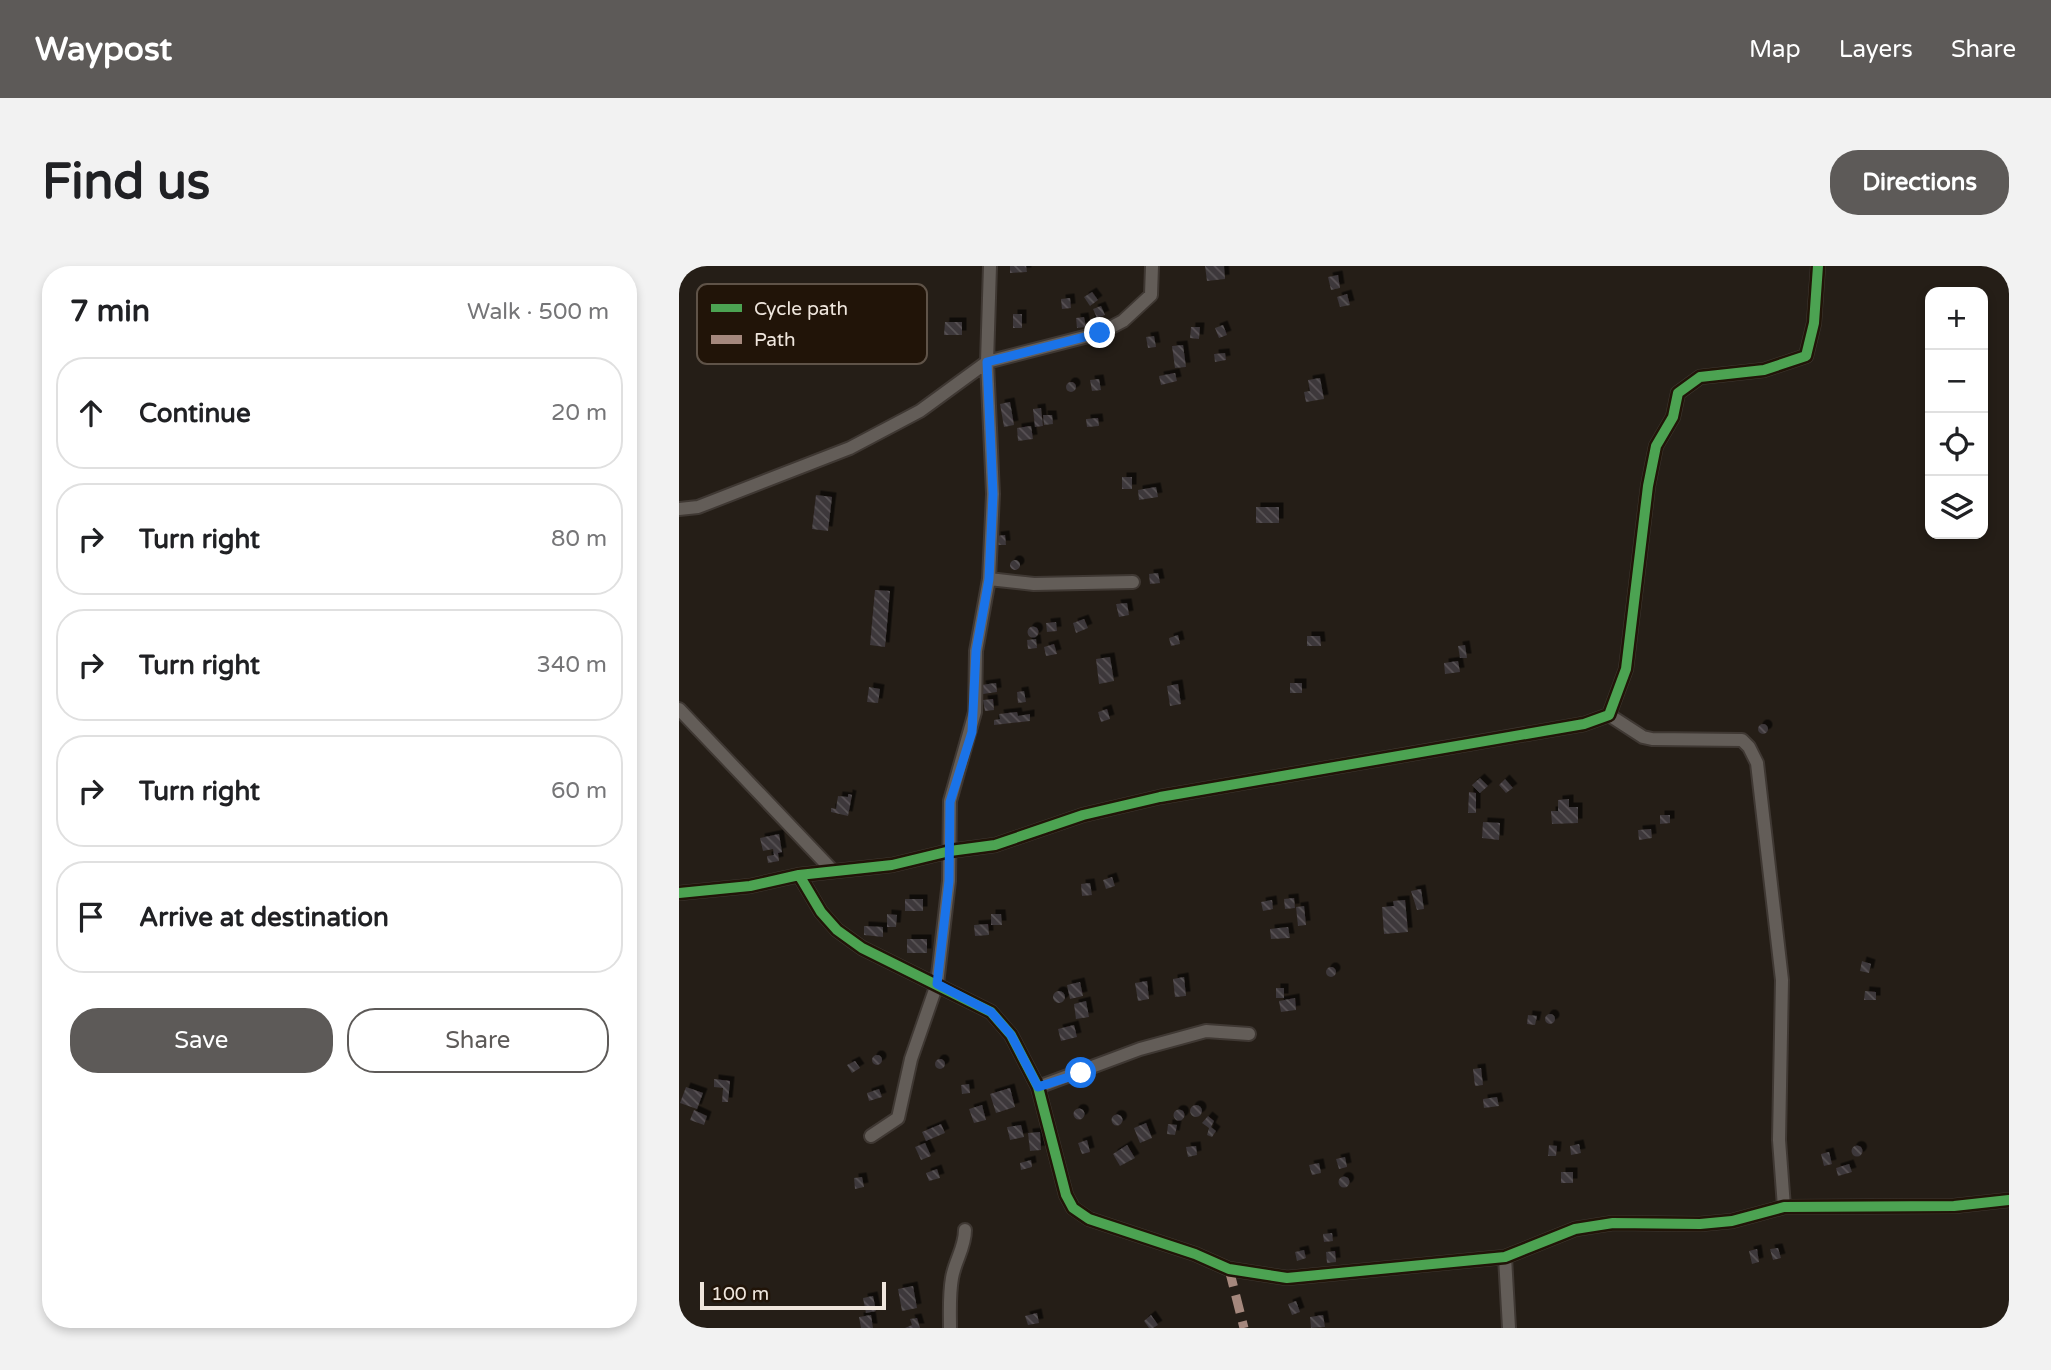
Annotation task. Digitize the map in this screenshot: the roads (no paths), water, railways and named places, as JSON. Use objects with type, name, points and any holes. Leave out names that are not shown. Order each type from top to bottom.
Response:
[{"type":"street","points":[[871,1136],[898,1118],[911,1059],[937,984],[950,851],[950,802],[972,732],[976,651],[989,579],[993,494],[987,362],[990,266]]},
{"type":"street","points":[[679,509],[698,507],[850,448],[920,411],[987,362],[1100,333],[1123,321],[1151,295],[1152,266]]},
{"type":"street","points":[[679,892],[750,886],[799,875],[892,865],[950,851],[995,845],[1083,815],[1160,797],[1584,724],[1609,715],[1626,669],[1648,486],[1656,446],[1673,417],[1678,393],[1699,377],[1764,370],[1806,356],[1814,323],[1818,266]]},
{"type":"street","points":[[989,579],[1034,584],[1133,582]]},
{"type":"street","points":[[679,709],[833,871]]},
{"type":"street","points":[[1609,715],[1643,737],[1651,739],[1742,740],[1757,763],[1782,980],[1779,1140],[1784,1207]]},
{"type":"street","points":[[799,875],[821,912],[837,930],[862,948],[991,1012],[1011,1035],[1038,1087],[1066,1195],[1073,1208],[1089,1219],[1195,1254],[1229,1269],[1287,1278],[1505,1257],[1575,1229],[1613,1223],[1700,1224],[1732,1221],[1784,1207],[1954,1206],[2009,1200]]},
{"type":"street","points":[[1038,1087],[1140,1049],[1206,1031],[1249,1034]]},
{"type":"street","points":[[950,1328],[952,1277],[958,1255],[965,1247],[965,1230]]},
{"type":"street","points":[[1505,1257],[1509,1328]]}]
